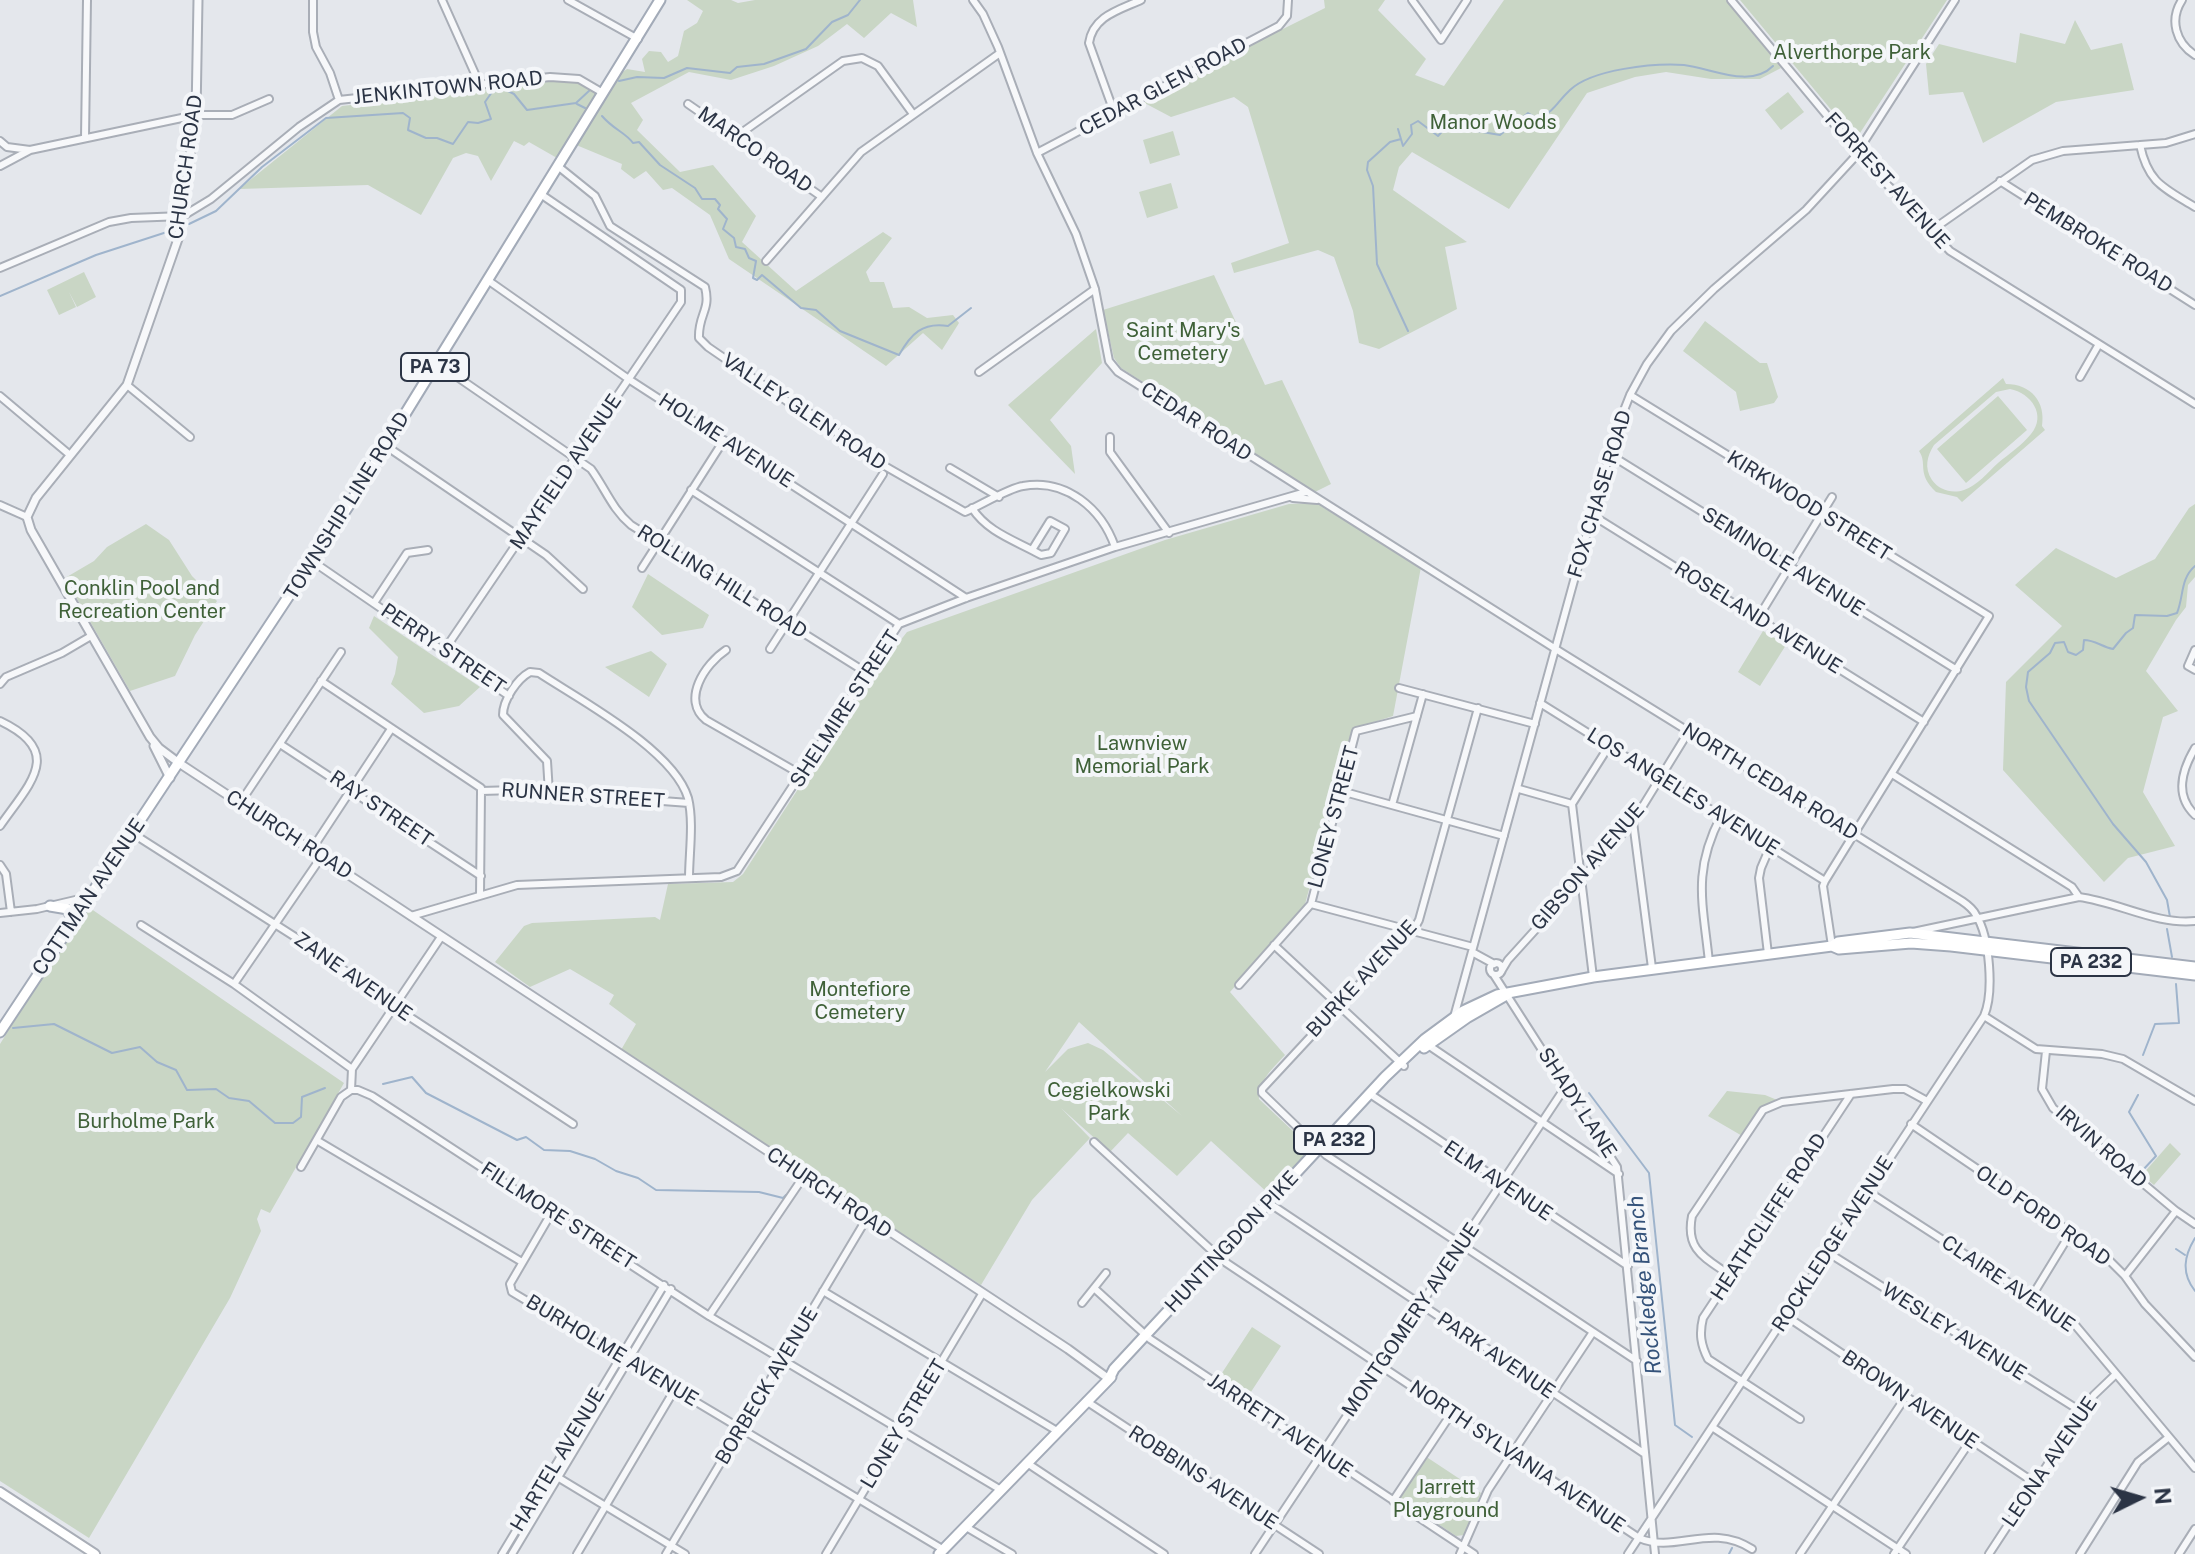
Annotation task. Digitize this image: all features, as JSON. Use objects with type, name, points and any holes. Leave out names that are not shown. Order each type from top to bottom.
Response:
[{"type":"main road","name":"TOWNSHIP LINE ROAD","points":[[179,763],[386,446],[660,0]]},
{"type":"main road","name":"COTTMAN AVENUE","points":[[0,1032],[179,763]]},
{"type":"main road","points":[[50,906],[64,907],[71,912],[68,926]]},
{"type":"main road","name":"HUNTINGDON PIKE","points":[[1001,1490],[1086,1401],[1117,1374],[1371,1095],[1454,1017],[1490,997],[1652,968],[1910,933],[1986,947],[2195,975]]},
{"type":"main road","name":"HUNTINGDON PIKE","points":[[1832,946],[1839,949],[1911,943],[1986,947],[2195,967]]},
{"type":"main road","name":"HUNTINGDON PIKE","points":[[1402,1064],[1468,1017],[1508,994]]},
{"type":"main road","name":"PA 232","points":[[942,1552],[1001,1490]]},
{"type":"main road","points":[[0,1492],[90,1553]]},
{"type":"street","points":[[85,138],[87,0]]},
{"type":"street","name":"CHURCH ROAD","points":[[198,0],[196,115],[178,239],[127,385],[36,498],[27,517],[31,530],[150,737],[179,763],[1082,1358],[1109,1379]]},
{"type":"street","points":[[313,0],[316,47],[330,73],[339,100]]},
{"type":"street","points":[[442,0],[480,85]]},
{"type":"street","points":[[568,0],[638,39]]},
{"type":"street","name":"CEDAR ROAD","points":[[973,0],[983,14],[1037,153],[1076,234],[1095,289],[1109,361],[1118,372],[1413,557]]},
{"type":"street","points":[[1114,112],[1089,43],[1091,32],[1101,19],[1141,0]]},
{"type":"street","name":"CEDAR GLEN ROAD","points":[[1037,153],[1279,26],[1287,16],[1288,0]]},
{"type":"street","points":[[1412,0],[1441,40],[1467,0]]},
{"type":"street","name":"FORREST AVENUE","points":[[1731,0],[1857,152],[1950,251],[2195,404]]},
{"type":"street","name":"FOX CHASE ROAD","points":[[1454,1017],[1609,454],[1630,395],[1647,364],[1671,331],[1825,192],[1857,152],[1955,0]]},
{"type":"street","points":[[2182,0],[2175,18],[2176,32],[2181,43],[2195,55]]},
{"type":"street","points":[[766,261],[861,152],[1000,53]]},
{"type":"street","points":[[737,136],[843,61],[862,58],[878,66],[913,114]]},
{"type":"street","name":"JENKINTOWN ROAD","points":[[183,216],[211,199],[299,127],[339,100],[550,77],[579,79],[603,94]]},
{"type":"street","points":[[0,166],[30,150],[196,115],[232,115],[269,99]]},
{"type":"street","name":"MARCO ROAD","points":[[688,104],[822,197]]},
{"type":"street","points":[[1929,232],[2000,181],[2045,155],[2166,143],[2195,134]]},
{"type":"street","points":[[0,141],[7,147],[30,150]]},
{"type":"street","points":[[2140,145],[2145,167],[2156,183],[2195,207]]},
{"type":"street","name":"VALLEY GLEN ROAD","points":[[559,167],[595,196],[610,226],[705,287],[709,301],[698,324],[699,338],[708,347],[788,402],[823,420],[855,449],[886,468],[965,512],[972,508]]},
{"type":"street","name":"PEMBROKE ROAD","points":[[2000,181],[2195,305]]},
{"type":"street","name":"MAYFIELD AVENUE","points":[[443,652],[681,302],[681,290],[542,195]]},
{"type":"street","points":[[0,268],[109,222],[183,216]]},
{"type":"street","name":"HOLME AVENUE","points":[[489,281],[630,380],[966,598]]},
{"type":"street","points":[[979,372],[1095,289]]},
{"type":"street","points":[[2080,377],[2099,344]]},
{"type":"street","name":"ROLLING HILL ROAD","points":[[437,363],[591,469],[620,516],[867,673]]},
{"type":"street","points":[[127,385],[190,437]]},
{"type":"street","name":"KIRKWOOD STREET","points":[[1630,395],[1989,616],[1957,670]]},
{"type":"street","points":[[0,396],[70,455]]},
{"type":"street","points":[[1110,437],[1110,452],[1169,533]]},
{"type":"street","points":[[642,568],[724,440]]},
{"type":"street","points":[[386,446],[546,555],[583,589]]},
{"type":"street","name":"SEMINOLE AVENUE","points":[[1609,454],[1957,670]]},
{"type":"street","points":[[950,468],[999,497]]},
{"type":"street","points":[[770,649],[883,474]]},
{"type":"street","points":[[1286,479],[1287,498],[1320,500]]},
{"type":"street","points":[[1032,550],[1050,521],[1065,529],[1051,553],[1041,555],[1000,534],[978,517],[972,508],[1020,486],[1042,484],[1071,493],[1094,510],[1109,529],[1115,547]]},
{"type":"street","points":[[691,490],[899,624]]},
{"type":"street","name":"SHELMIRE STREET","points":[[411,916],[517,885],[721,877],[737,871],[899,624],[1115,547],[1306,492]]},
{"type":"street","points":[[1758,618],[1832,497]]},
{"type":"street","points":[[0,505],[27,517]]},
{"type":"street","name":"ROSELAND AVENUE","points":[[1592,515],[1924,722]]},
{"type":"street","points":[[374,603],[407,553],[428,550]]},
{"type":"street","name":"NORTH CEDAR ROAD","points":[[1413,557],[1962,901],[1975,911],[1979,920]]},
{"type":"street","name":"PERRY STREET","points":[[312,561],[509,696],[524,676],[530,672],[539,673],[636,737],[661,759],[685,790],[689,803]]},
{"type":"street","points":[[0,684],[6,677],[62,653],[91,636]]},
{"type":"street","points":[[726,650],[702,678],[694,701],[697,710],[706,720],[802,775]]},
{"type":"street","points":[[2195,650],[2188,666],[2195,670]]},
{"type":"street","points":[[240,803],[341,652]]},
{"type":"street","points":[[1832,946],[1823,886],[1825,881],[1957,670]]},
{"type":"street","name":"RUNNER STREET","points":[[321,681],[481,788],[481,791],[689,803]]},
{"type":"street","points":[[1399,688],[1535,724]]},
{"type":"street","points":[[1392,805],[1423,694]]},
{"type":"street","points":[[509,696],[503,706],[503,715],[547,761],[549,793]]},
{"type":"street","name":"LOS ANGELES AVENUE","points":[[1540,703],[1825,881]]},
{"type":"street","name":"BURKE AVENUE","points":[[1321,1150],[1264,1097],[1262,1089],[1338,1004],[1405,935],[1413,931],[1419,920],[1478,708]]},
{"type":"street","name":"LONEY STREET","points":[[1239,985],[1311,904],[1356,731],[1417,716]]},
{"type":"street","points":[[0,721],[22,732],[34,746],[38,759],[35,776],[0,826]]},
{"type":"street","points":[[312,849],[391,729]]},
{"type":"street","name":"GIBSON AVENUE","points":[[1496,971],[1633,822],[1689,731]]},
{"type":"street","points":[[150,737],[170,778]]},
{"type":"street","name":"RAY STREET","points":[[280,744],[481,876]]},
{"type":"street","points":[[1593,977],[1572,804],[1609,746]]},
{"type":"street","points":[[2195,748],[2182,776],[2183,798],[2195,815]]},
{"type":"street","points":[[1892,774],[2072,887],[2079,897]]},
{"type":"street","points":[[480,895],[481,788]]},
{"type":"street","points":[[1519,789],[1572,804]]},
{"type":"street","points":[[1341,791],[1504,836]]},
{"type":"street","points":[[689,803],[689,878]]},
{"type":"street","points":[[1709,962],[1701,872],[1709,839],[1721,816]]},
{"type":"street","points":[[1633,822],[1652,968]]},
{"type":"street","name":"ZANE AVENUE","points":[[132,833],[276,924],[393,1006],[573,1124]]},
{"type":"street","points":[[1768,954],[1759,878],[1770,847]]},
{"type":"street","points":[[234,984],[322,856]]},
{"type":"street","points":[[0,865],[6,874],[11,912]]},
{"type":"street","points":[[0,913],[88,897]]},
{"type":"street","points":[[1910,933],[2079,897],[2102,900],[2168,921],[2195,921]]},
{"type":"street","points":[[1311,904],[1472,949],[1496,971],[1508,994]]},
{"type":"street","name":"ROCKLEDGE AVENUE","points":[[1628,1554],[1984,1016],[1990,995],[1986,947],[1979,920]]},
{"type":"street","points":[[141,925],[234,984],[352,1069]]},
{"type":"street","points":[[301,1167],[341,1097],[351,1090],[352,1069],[441,937]]},
{"type":"street","points":[[1274,945],[1402,1064]]},
{"type":"street","name":"SHADY LANE","points":[[1508,994],[1614,1160],[1619,1174],[1655,1554]]},
{"type":"street","points":[[1984,1016],[2023,1042],[2046,1051],[2102,1054],[2123,1059],[2195,1101]]},
{"type":"street","points":[[1428,1045],[1619,1174]]},
{"type":"street","name":"IRVIN ROAD","points":[[2046,1051],[2041,1078],[2046,1099],[2195,1224]]},
{"type":"street","name":"MONTGOMERY AVENUE","points":[[1255,1554],[1566,1086]]},
{"type":"street","points":[[1731,1276],[1697,1252],[1689,1229],[1692,1216],[1763,1110],[1782,1102],[1905,1089],[1927,1101]]},
{"type":"street","name":"FILLMORE STREET","points":[[351,1090],[372,1096],[709,1316],[1001,1490]]},
{"type":"street","name":"HEATHCLIFFE ROAD","points":[[1741,1381],[1708,1359],[1701,1345],[1703,1318],[1851,1094]]},
{"type":"street","name":"ELM AVENUE","points":[[1371,1095],[1628,1266]]},
{"type":"street","name":"OLD FORD ROAD","points":[[1911,1124],[2104,1255],[2195,1357]]},
{"type":"street","name":"BURHOLME AVENUE","points":[[318,1141],[522,1262],[510,1284],[512,1292],[859,1499],[942,1552]]},
{"type":"street","name":"NORTH SYLVANIA AVENUE","points":[[1094,1142],[1220,1259],[1639,1538],[1654,1545]]},
{"type":"street","points":[[1321,1150],[1637,1361]]},
{"type":"street","points":[[709,1316],[804,1176]]},
{"type":"street","name":"CLAIRE AVENUE","points":[[1867,1191],[2076,1326],[2195,1468]]},
{"type":"street","name":"PARK AVENUE","points":[[1271,1204],[1645,1454]]},
{"type":"street","points":[[2125,1276],[2176,1211]]},
{"type":"street","points":[[522,1262],[552,1212]]},
{"type":"street","name":"BORBECK AVENUE","points":[[666,1554],[867,1218]]},
{"type":"street","points":[[2032,1296],[2070,1234]]},
{"type":"street","name":"WESLEY AVENUE","points":[[1827,1252],[2082,1412]]},
{"type":"street","points":[[1082,1303],[1106,1273]]},
{"type":"street","name":"HARTEL AVENUE","points":[[512,1554],[620,1356],[664,1285]]},
{"type":"street","name":"JARRETT AVENUE","points":[[1094,1288],[1148,1337],[1393,1501],[1462,1551],[1474,1554]]},
{"type":"street","name":"HARTEL AVENUE","points":[[502,1554],[671,1289]]},
{"type":"street","points":[[823,1291],[1057,1431]]},
{"type":"street","name":"LONEY STREET","points":[[826,1554],[982,1294]]},
{"type":"street","name":"BROWN AVENUE","points":[[1786,1316],[2035,1483]]},
{"type":"street","points":[[1462,1551],[1488,1490],[1593,1332]]},
{"type":"street","name":"LEONA AVENUE","points":[[1989,1554],[2082,1412],[2116,1374]]},
{"type":"street","points":[[1741,1381],[1800,1419]]},
{"type":"street","points":[[577,1554],[675,1389]]},
{"type":"street","points":[[1800,1554],[1905,1398]]},
{"type":"street","name":"ROBBINS AVENUE","points":[[1086,1401],[1319,1554]]},
{"type":"street","points":[[1393,1501],[1451,1414]]},
{"type":"street","points":[[1712,1427],[1896,1551],[1906,1554]]},
{"type":"street","points":[[2080,1554],[2138,1462],[2169,1437]]},
{"type":"street","points":[[1896,1551],[1971,1440]]},
{"type":"street","points":[[1027,1463],[1164,1554]]},
{"type":"street","points":[[554,1475],[685,1554]]},
{"type":"street","points":[[966,1527],[1012,1554]]},
{"type":"street","points":[[2179,1554],[2195,1529]]},
{"type":"street","points":[[1654,1545],[1703,1537],[1731,1539],[1752,1549]]},
{"type":"street","points":[[991,1554],[996,1545]]},
{"type":"green space","points":[[687,0],[731,0],[738,3],[755,0],[913,0],[917,27],[891,13],[864,38],[847,24],[818,46],[774,66],[731,80],[689,72],[631,103],[643,120],[637,130],[680,172],[713,165],[756,216],[742,242],[796,291],[883,232],[892,238],[866,272],[870,282],[884,282],[893,308],[909,307],[927,318],[953,315],[959,323],[942,350],[923,333],[886,366],[729,259],[710,215],[672,188],[663,190],[646,171],[634,179],[621,169],[622,164],[569,142],[557,158],[529,142],[524,146],[514,141],[491,181],[478,156],[466,153],[453,158],[421,215],[368,185],[239,189],[342,106],[548,82],[575,82],[595,91],[627,69],[645,72],[642,59],[649,51],[661,52],[668,62],[678,56],[684,31],[697,23],[703,11]]},
{"type":"green space","name":"Manor Woods","points":[[1324,0],[1385,0],[1378,10],[1426,59],[1415,75],[1444,86],[1504,0],[1726,0],[1781,68],[1760,79],[1711,79],[1666,72],[1635,77],[1587,93],[1509,209],[1412,152],[1399,167],[1393,190],[1467,242],[1445,247],[1457,309],[1379,349],[1359,343],[1353,311],[1334,257],[1318,250],[1234,273],[1231,263],[1289,243],[1248,107],[1234,97],[1171,117],[1137,99],[1233,49],[1273,34],[1325,8]]},
{"type":"green space","name":"Alverthorpe Park","points":[[1740,0],[1947,0],[1858,136],[1853,136]]},
{"type":"green space","points":[[2075,20],[2091,50],[2122,43],[2134,90],[2056,102],[1983,143],[1963,92],[1929,95],[1926,64],[1939,44],[2016,63],[2020,33],[2065,44]]},
{"type":"green space","points":[[1788,92],[1804,112],[1781,130],[1765,110]]},
{"type":"green space","points":[[1173,131],[1180,155],[1150,164],[1143,140]]},
{"type":"green space","points":[[1171,183],[1178,208],[1147,218],[1139,192]]},
{"type":"green space","points":[[84,272],[96,297],[77,307],[69,292],[76,307],[59,315],[47,290]]},
{"type":"green space","name":"Saint Mary's Cemetery","points":[[1214,275],[1265,385],[1282,380],[1331,484],[1315,492],[1121,368],[1114,358],[1103,310]]},
{"type":"green space","points":[[1705,321],[1760,363],[1767,363],[1778,397],[1774,403],[1740,411],[1736,392],[1683,351]]},
{"type":"green space","points":[[1096,329],[1102,363],[1050,420],[1071,446],[1075,474],[1008,405]]},
{"type":"green space","points":[[2003,378],[2006,384],[2029,391],[2042,409],[2042,426],[2045,430],[1962,502],[1957,497],[1936,492],[1930,485],[1919,451]],"holes":[[[2018,391],[2034,406],[2037,412],[2036,427],[1969,488],[1959,491],[1942,489],[1930,476],[1927,467],[1934,445],[1996,392]]]},
{"type":"green space","points":[[1998,396],[2027,430],[1966,483],[1937,449]]},
{"type":"green space","points":[[1316,503],[1421,567],[1393,716],[1352,729],[1304,908],[1230,992],[1285,1055],[1264,1080],[1259,1099],[1312,1149],[1269,1194],[1211,1141],[1177,1176],[1128,1133],[1110,1152],[1061,1108],[1090,1138],[1032,1200],[981,1285],[621,1050],[636,1024],[609,1004],[614,995],[570,969],[530,987],[495,962],[524,926],[532,923],[655,917],[660,920],[668,884],[733,882],[743,874],[866,684],[907,632],[1165,540],[1289,504]],"holes":[[[1079,1022],[1182,1116],[1103,1050],[1088,1043],[1068,1049],[1045,1072]]]},
{"type":"green space","points":[[2195,504],[2195,577],[2188,585],[2186,607],[2146,671],[2178,711],[2163,717],[2143,792],[2175,846],[2128,858],[2104,882],[2003,770],[2006,682],[2062,626],[2015,585],[2056,548],[2116,578],[2155,559],[2189,508]]},
{"type":"green space","name":"Conklin Pool and Recreation Center","points":[[146,524],[169,540],[192,576],[217,601],[195,635],[175,676],[130,691],[65,578],[94,561],[107,547]]},
{"type":"green space","points":[[648,574],[709,615],[703,628],[662,635],[632,607]]},
{"type":"green space","points":[[374,616],[480,687],[459,706],[424,713],[391,684],[398,657],[369,628]]},
{"type":"green space","points":[[1763,631],[1786,645],[1760,686],[1738,672]]},
{"type":"green space","points":[[651,651],[667,664],[649,697],[605,667]]},
{"type":"green space","name":"Burholme Park","points":[[87,906],[344,1083],[270,1213],[261,1209],[257,1219],[261,1231],[230,1298],[89,1538],[0,1481],[0,1044]]},
{"type":"green space","points":[[1727,1091],[1765,1095],[1782,1102],[1763,1110],[1744,1137],[1708,1116]]},
{"type":"green space","points":[[2170,1143],[2181,1154],[2154,1185],[2142,1175]]},
{"type":"green space","points":[[1252,1327],[1281,1346],[1247,1398],[1218,1379]]},
{"type":"green space","name":"Jarrett Playground","points":[[1425,1456],[1481,1493],[1464,1535],[1456,1536],[1399,1498]]},
{"type":"waterway","points":[[619,81],[637,77],[664,78],[687,68],[730,73],[737,67],[764,64],[806,49],[832,22],[848,15],[860,0]]},
{"type":"waterway","points":[[1398,129],[1403,146],[1412,134],[1411,125],[1418,121],[1438,136],[1447,126],[1500,135],[1528,113],[1538,119],[1580,83],[1608,72],[1641,66],[1684,65],[1742,77],[1764,73],[1773,66]]},
{"type":"waterway","points":[[189,224],[216,211],[262,167],[326,118],[403,113],[410,118],[408,130],[453,144],[468,122],[491,119],[485,102],[492,92],[504,89],[514,94],[527,110],[576,103],[590,90]]},
{"type":"waterway","points":[[577,104],[585,108]]},
{"type":"waterway","points":[[602,116],[633,143],[639,142],[660,165],[695,188],[702,199],[715,199],[720,205],[718,209],[727,219],[723,229],[734,238],[736,247],[745,249],[749,258],[756,261],[753,278],[757,280],[762,275],[801,308],[816,310],[840,331],[899,355],[918,331],[931,326],[948,326],[971,308]]},
{"type":"waterway","points":[[1401,139],[1390,142],[1368,162],[1367,170],[1373,186],[1377,264],[1408,331]]},
{"type":"waterway","points":[[0,296],[96,255],[170,231]]},
{"type":"waterway","points":[[2170,917],[2167,900],[2146,862],[2113,824],[2029,701],[2026,687],[2028,672],[2050,653],[2055,643],[2064,642],[2068,652],[2076,655],[2083,650],[2084,640],[2113,649],[2133,628],[2135,615],[2167,616],[2177,613],[2185,582],[2195,566]]},
{"type":"waterway","points":[[2167,929],[2172,957]]},
{"type":"waterway","points":[[2143,1055],[2155,1024],[2179,1023],[2176,984]]},
{"type":"waterway","points":[[13,1028],[54,1024],[112,1053],[140,1047],[157,1062],[176,1070],[187,1090],[216,1089],[229,1098],[249,1101],[275,1123],[293,1123],[301,1117],[302,1097],[325,1088]]},
{"type":"waterway","points":[[383,1084],[412,1077],[426,1093],[517,1140],[526,1137],[544,1150],[570,1151],[595,1159],[616,1171],[638,1178],[656,1190],[759,1192],[783,1198],[786,1195]]},
{"type":"waterway","name":"Rockledge Branch","points":[[1589,1093],[1649,1173],[1675,1425],[1692,1437]]},
{"type":"waterway","points":[[2138,1095],[2129,1112],[2156,1156],[2141,1172]]},
{"type":"waterway","points":[[2195,1238],[2186,1264],[2188,1278],[2195,1291]]},
{"type":"waterway","points":[[2176,1249],[2185,1255]]},
{"type":"waterway","name":"Rockledge Branch","points":[[1729,1554],[1732,1548]]},
{"type":"park label","name":"Lawnview Memorial Park","points":[[1142,756]]},
{"type":"park label","name":"Montefiore Cemetery","points":[[860,1002]]},
{"type":"park label","name":"Cegielkowski Park","points":[[1109,1102]]}]
